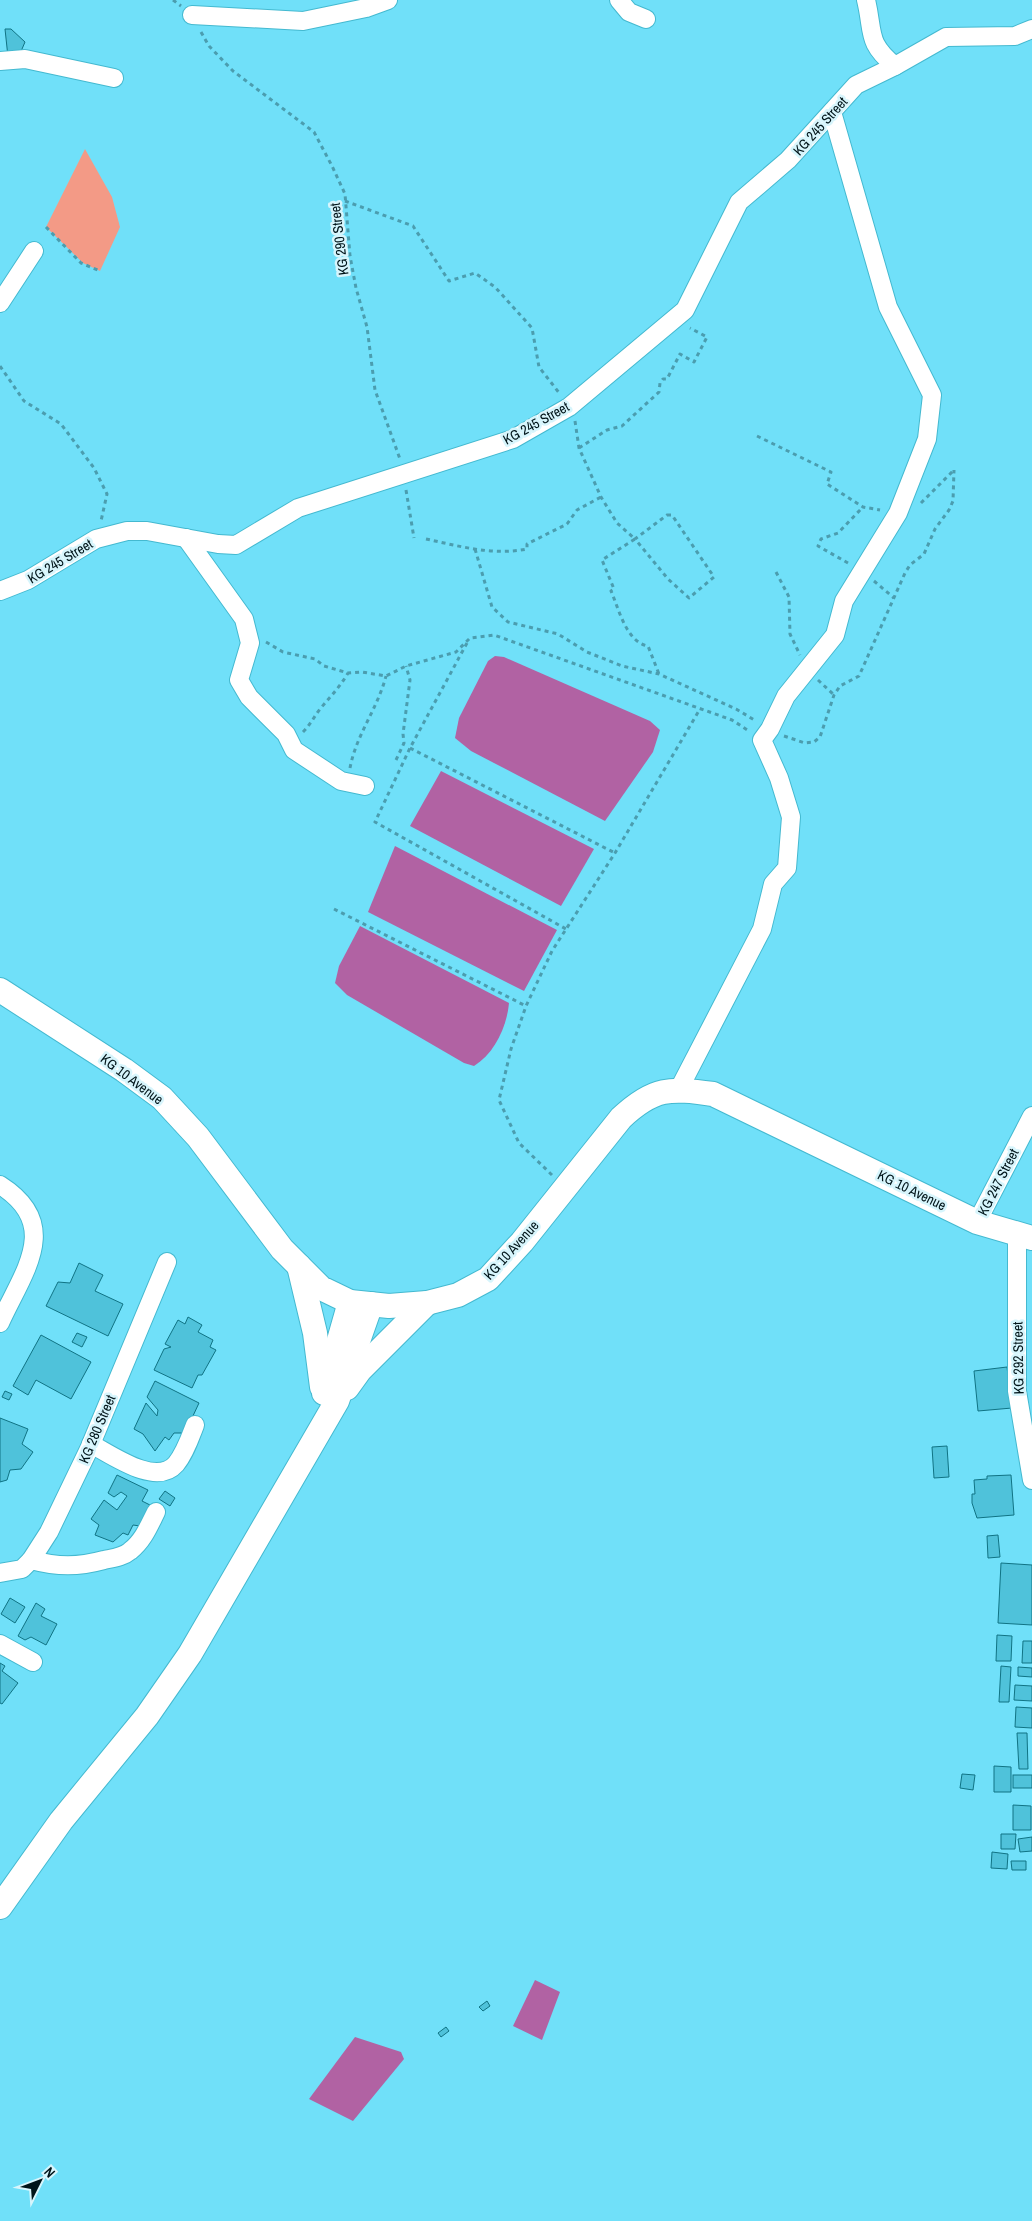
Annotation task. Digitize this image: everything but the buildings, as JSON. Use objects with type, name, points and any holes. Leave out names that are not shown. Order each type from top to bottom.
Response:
[{"type":"street","points":[[192,15],[302,21],[366,8],[388,0]]},
{"type":"street","points":[[619,0],[629,12],[646,19]]},
{"type":"street","points":[[866,0],[872,39],[883,57],[895,66]]},
{"type":"street","name":"KG 245 Street","points":[[0,591],[28,580],[96,539],[127,531],[147,531],[218,544],[236,545],[298,508],[513,439],[569,407],[685,310],[739,202],[788,160],[856,85],[895,66],[946,37],[1015,36],[1032,29]]},
{"type":"street","points":[[0,61],[25,59],[114,78]]},
{"type":"street","points":[[679,1089],[762,929],[773,884],[787,868],[791,817],[766,735],[786,696],[810,669],[835,635],[844,601],[898,513],[927,439],[932,395],[888,307],[832,112]]},
{"type":"street","points":[[0,303],[34,251]]},
{"type":"street","points":[[186,538],[244,619],[250,643],[239,680],[249,697],[286,734],[294,750],[340,781],[365,786]]},
{"type":"street","name":"KG 10 Avenue","points":[[0,990],[124,1070],[162,1098],[198,1137],[282,1249],[321,1288],[361,1303],[389,1306],[427,1303],[458,1295],[488,1279],[522,1242],[621,1118],[638,1102],[661,1092],[679,1089],[714,1094],[977,1222],[1024,1236]]},
{"type":"street","name":"KG 247 Street","points":[[977,1222],[1032,1116]]},
{"type":"street","points":[[0,1185],[14,1194],[25,1206],[33,1220],[35,1236],[29,1259],[0,1323]]},
{"type":"street","name":"KG 292 Street","points":[[1024,1236],[1017,1391],[1032,1480]]},
{"type":"street","name":"KG 280 Street","points":[[31,1560],[49,1532],[91,1444],[167,1262]]},
{"type":"street","points":[[299,1266],[330,1398]]},
{"type":"street","points":[[0,1907],[61,1821],[147,1716],[190,1654],[315,1439],[361,1303]]},
{"type":"street","points":[[330,1398],[427,1303]]},
{"type":"street","points":[[91,1444],[152,1473],[164,1472],[177,1463],[195,1425]]},
{"type":"street","points":[[0,1573],[22,1568],[31,1560],[64,1567],[82,1566],[119,1557],[129,1552],[139,1543],[156,1512]]},
{"type":"street","points":[[0,1644],[33,1662]]},
{"type":"path","name":"KG 290 Street","points":[[173,0],[192,15],[209,46],[233,70],[314,132],[332,166],[346,201],[350,256],[356,288],[367,327],[375,390],[404,474],[414,538]]},
{"type":"path","points":[[346,201],[413,226],[449,281],[475,273],[495,287],[532,328],[539,367],[574,416],[578,448],[601,497],[617,523],[635,539],[668,579],[689,598],[714,577],[672,515],[667,515],[635,539],[602,560],[614,590],[611,591],[632,638],[638,645],[648,646],[659,674]]},
{"type":"path","points":[[46,227],[81,262],[100,271]]},
{"type":"path","points":[[578,448],[607,430],[622,426],[653,398],[659,392],[660,383],[663,379],[667,379],[680,354],[694,362],[707,338],[689,327],[685,310]]},
{"type":"path","points":[[0,366],[24,401],[61,424],[94,468],[107,494],[96,539]]},
{"type":"path","points":[[757,436],[830,472],[827,484],[863,507],[838,533],[820,539],[818,546]]},
{"type":"path","points":[[250,643],[265,642],[282,652],[315,659],[324,666],[348,673],[362,672],[386,676],[406,666],[456,652],[470,638],[494,635],[700,708],[766,735],[805,743],[814,742],[820,737],[834,696],[840,686],[859,676],[905,573],[910,565],[924,554],[935,529],[949,510],[953,501],[954,470]]},
{"type":"path","points":[[426,539],[475,549],[510,552],[527,548],[527,544],[567,524],[577,510],[601,497]]},
{"type":"path","points":[[475,549],[492,607],[508,622],[558,634],[596,656],[622,666],[659,674],[736,709],[766,735]]},
{"type":"path","points":[[776,572],[789,597],[790,634],[810,669],[834,696]]},
{"type":"path","points":[[470,638],[410,748],[375,822],[566,929]]},
{"type":"path","points":[[396,760],[404,743],[402,734],[410,680],[406,666]]},
{"type":"path","points":[[286,734],[304,743],[303,732],[348,673]]},
{"type":"path","points":[[347,782],[351,762],[364,726],[382,692],[386,676]]},
{"type":"path","points":[[565,1186],[519,1143],[499,1100],[511,1049],[526,1006],[552,951],[615,853],[700,708]]},
{"type":"path","points":[[410,748],[615,853]]},
{"type":"path","points":[[334,909],[526,1006]]},
{"type":"shaded area","points":[[85,149],[112,197],[120,227],[100,271],[83,263],[46,227]]},
{"type":"shaded area","points":[[495,656],[504,657],[650,721],[660,730],[653,752],[605,821],[471,751],[455,738],[459,718],[488,661]]},
{"type":"shaded area","points":[[441,771],[594,849],[561,906],[410,826]]},
{"type":"shaded area","points":[[395,846],[557,930],[524,991],[368,912]]},
{"type":"shaded area","points":[[360,926],[509,1003],[503,1030],[494,1046],[481,1061],[474,1066],[464,1063],[347,995],[335,983],[339,966]]},
{"type":"shaded area","points":[[535,1980],[560,1992],[542,2040],[513,2026]]},
{"type":"shaded area","points":[[355,2037],[401,2052],[404,2059],[353,2121],[309,2099]]}]
